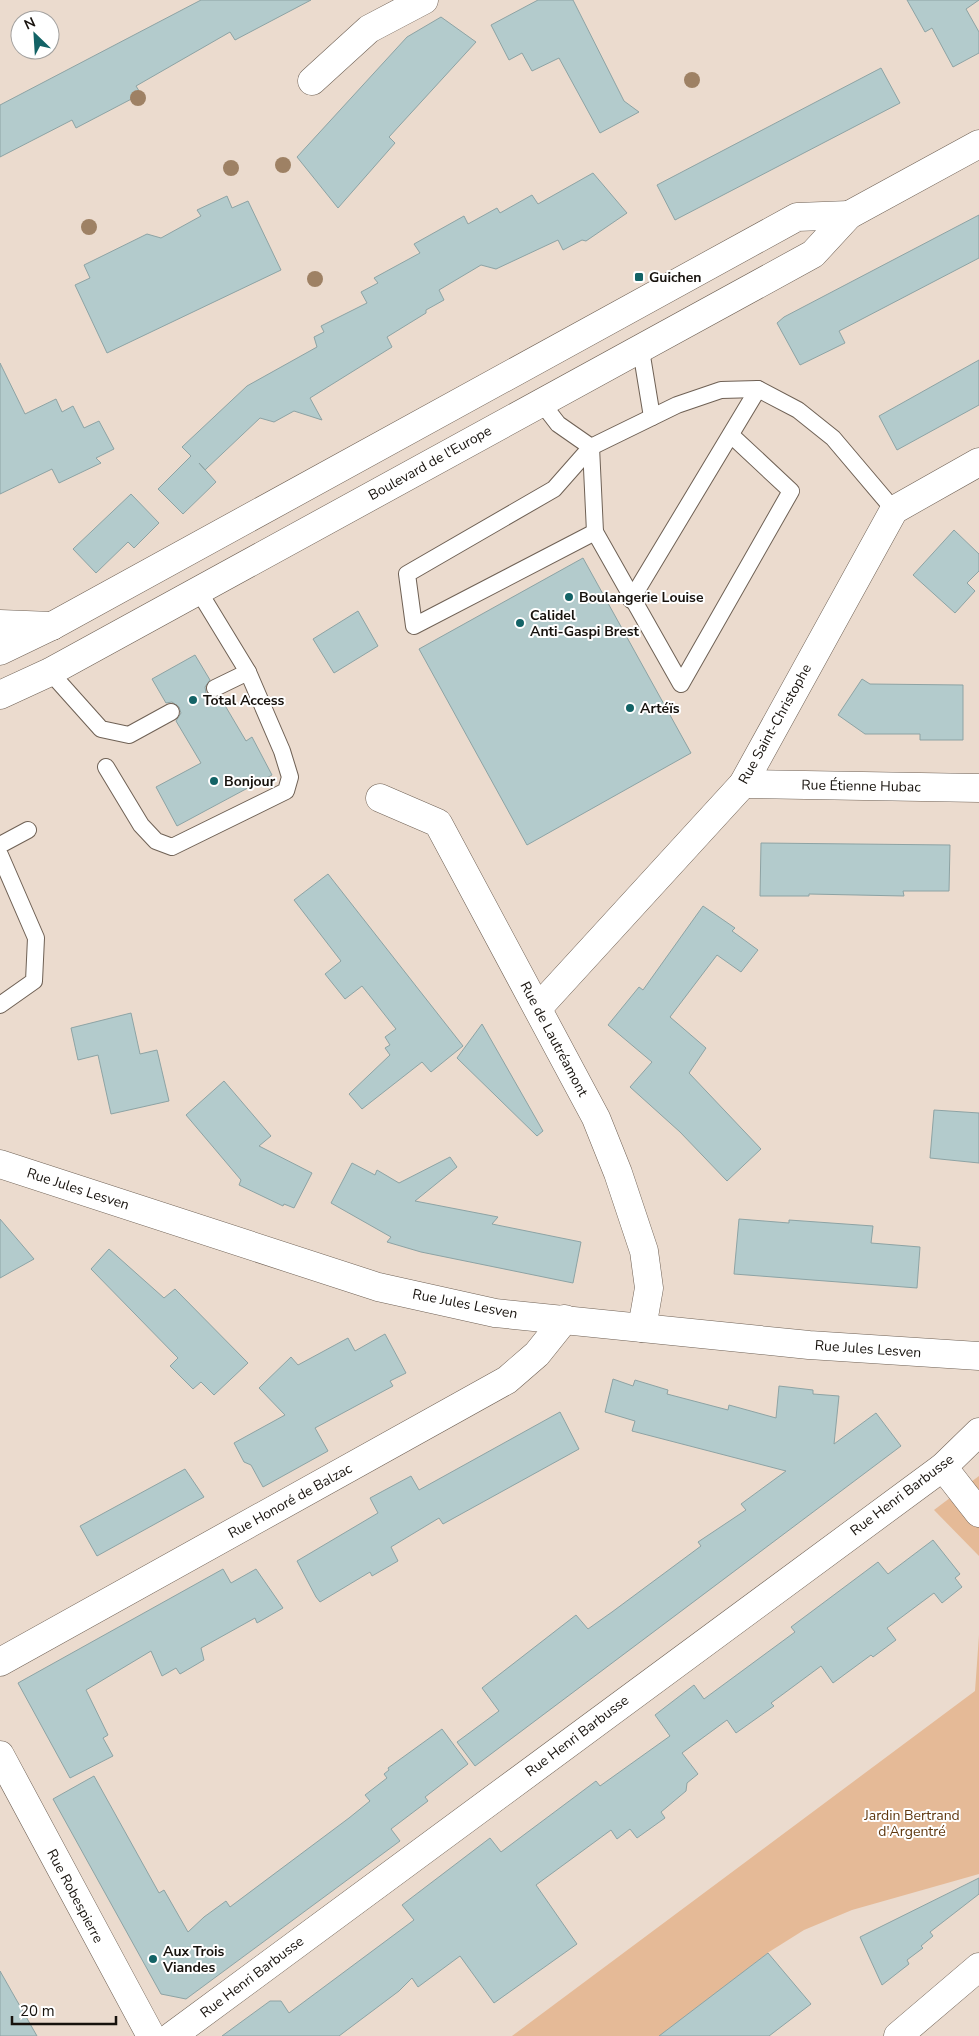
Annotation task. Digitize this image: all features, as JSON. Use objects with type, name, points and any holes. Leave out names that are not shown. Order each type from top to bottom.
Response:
[{"type":"street","points":[[312,81],[368,29],[424,0]]},
{"type":"street","name":"Boulevard de l'Europe","points":[[0,695],[50,672],[814,254],[849,215],[979,144]]},
{"type":"street","name":"Boulevard de l'Europe","points":[[0,651],[52,626],[797,217],[849,215]]},
{"type":"street","points":[[894,510],[979,462]]},
{"type":"street","name":"Rue Saint-Christophe","points":[[538,1008],[743,784],[894,510]]},
{"type":"street","points":[[0,624],[52,626]]},
{"type":"street","name":"Rue Étienne Hubac","points":[[743,784],[979,788]]},
{"type":"street","name":"Rue de Lautréamont","points":[[380,798],[438,823],[596,1118],[618,1173],[644,1251],[649,1288],[642,1328]]},
{"type":"street","name":"Rue Jules Lesven","points":[[0,1164],[378,1287],[495,1313],[809,1345],[979,1356]]},
{"type":"street","name":"Rue Honoré de Balzac","points":[[0,1662],[507,1380],[537,1354],[565,1320]]},
{"type":"street","name":"Rue Henri Barbusse","points":[[172,2036],[943,1467],[979,1432]]},
{"type":"street","points":[[943,1467],[979,1513]]},
{"type":"street","name":"Rue Robespierre","points":[[0,1755],[151,2036]]},
{"type":"street","points":[[898,2036],[979,1967]]},
{"type":"lane","points":[[641,350],[652,417]]},
{"type":"lane","points":[[631,600],[758,389]]},
{"type":"lane","points":[[595,532],[414,626],[407,574],[554,489],[591,447],[677,405],[721,390],[758,389],[798,410],[832,438],[894,510]]},
{"type":"lane","points":[[541,402],[558,424],[591,447]]},
{"type":"lane","points":[[591,447],[595,532],[631,600],[681,684],[791,491],[731,435]]},
{"type":"lane","points":[[106,767],[141,825],[156,841],[172,847],[286,791],[290,777],[282,751],[248,672],[198,590]]},
{"type":"lane","points":[[50,672],[101,729],[129,735],[171,712]]},
{"type":"lane","points":[[215,688],[248,672]]},
{"type":"lane","points":[[0,844],[28,830]]},
{"type":"lane","points":[[0,855],[36,938],[34,981],[0,1005]]},
{"type":"green space","points":[[979,1476],[979,1556],[934,1510]]},
{"type":"green space","name":"Jardin Bertrand d'Argentré","points":[[979,1635],[979,1874],[852,1910],[804,1930],[769,1952],[661,2036],[512,2036],[975,1691]]},
{"type":"building","points":[[201,0],[311,0],[235,40],[230,32],[136,86],[141,94],[76,128],[72,120],[0,157],[0,105]]},
{"type":"building","points":[[538,0],[573,0],[624,101],[639,112],[600,133],[559,58],[532,71],[522,53],[509,60],[491,25]]},
{"type":"building","points":[[907,0],[979,0],[966,9],[979,32],[979,53],[953,67],[932,28],[925,32]]},
{"type":"building","points":[[441,17],[476,42],[389,137],[395,143],[338,208],[297,157],[407,37]]},
{"type":"building","points":[[881,68],[900,103],[675,220],[657,185]]},
{"type":"building","points":[[593,173],[627,213],[586,241],[582,240],[563,250],[558,240],[496,269],[481,265],[439,290],[444,300],[387,337],[392,347],[310,398],[322,420],[294,411],[274,422],[260,418],[205,470],[216,482],[183,514],[158,489],[191,456],[182,447],[247,386],[317,347],[314,337],[324,332],[321,326],[367,303],[361,292],[378,283],[374,278],[420,253],[414,244],[464,216],[468,224],[497,208],[500,213],[532,195],[538,204]]},
{"type":"building","points":[[227,196],[232,208],[248,201],[281,270],[107,353],[75,285],[90,278],[84,265],[147,234],[161,238],[201,216],[197,210]]},
{"type":"building","points":[[979,215],[979,258],[839,331],[845,343],[800,365],[777,323],[784,317]]},
{"type":"building","points":[[979,360],[979,405],[897,450],[879,416]]},
{"type":"building","points":[[0,363],[25,414],[56,399],[62,412],[73,406],[84,428],[99,421],[114,449],[96,458],[101,463],[59,483],[52,469],[0,494]]},
{"type":"building","points":[[131,494],[159,523],[134,548],[128,542],[96,573],[73,549]]},
{"type":"building","points":[[954,530],[979,554],[979,571],[967,583],[975,591],[955,613],[913,575]]},
{"type":"building","points":[[583,558],[691,753],[527,845],[419,649]]},
{"type":"building","points":[[358,611],[378,646],[334,673],[313,639]]},
{"type":"building","points":[[195,655],[210,680],[205,687],[206,693],[214,698],[220,697],[246,741],[252,737],[272,775],[177,826],[156,787],[201,763],[176,721],[181,713],[179,707],[172,702],[166,703],[152,679]]},
{"type":"building","points":[[862,679],[870,684],[963,685],[963,740],[920,740],[920,734],[865,734],[838,715]]},
{"type":"building","points":[[761,843],[950,845],[949,891],[903,891],[904,896],[809,894],[809,896],[760,896]]},
{"type":"building","points":[[328,874],[463,1046],[431,1072],[422,1062],[362,1109],[349,1094],[390,1055],[385,1048],[390,1045],[385,1037],[396,1029],[362,986],[345,999],[325,974],[341,961],[294,900]]},
{"type":"building","points":[[703,906],[735,928],[732,931],[758,950],[741,972],[717,955],[670,1017],[706,1048],[689,1073],[761,1149],[727,1181],[680,1132],[630,1087],[652,1062],[608,1025],[639,987],[643,990]]},
{"type":"building","points":[[131,1013],[140,1054],[157,1050],[169,1101],[111,1114],[98,1055],[78,1060],[71,1028]]},
{"type":"building","points":[[482,1024],[543,1131],[537,1136],[457,1058]]},
{"type":"building","points":[[224,1081],[271,1136],[259,1146],[312,1173],[294,1208],[284,1204],[283,1206],[239,1185],[241,1180],[186,1115]]},
{"type":"building","points":[[934,1110],[979,1113],[979,1163],[930,1158]]},
{"type":"building","points":[[450,1157],[457,1167],[415,1201],[498,1217],[492,1224],[581,1242],[573,1283],[421,1252],[387,1242],[391,1237],[331,1203],[352,1163],[375,1175],[377,1170],[399,1183]]},
{"type":"building","points":[[0,1219],[34,1259],[0,1278]]},
{"type":"building","points":[[739,1219],[789,1223],[789,1220],[873,1226],[871,1243],[920,1247],[917,1288],[734,1274]]},
{"type":"building","points":[[109,1249],[164,1298],[175,1289],[248,1363],[214,1395],[201,1382],[193,1389],[170,1366],[178,1358],[91,1269]]},
{"type":"building","points":[[385,1334],[406,1373],[390,1381],[393,1386],[315,1428],[328,1451],[263,1487],[251,1465],[244,1462],[234,1443],[285,1415],[259,1388],[291,1357],[298,1365],[348,1338],[355,1351]]},
{"type":"building","points":[[613,1379],[633,1386],[635,1380],[668,1390],[667,1394],[728,1410],[729,1405],[776,1418],[779,1386],[813,1390],[813,1394],[839,1396],[834,1444],[876,1413],[901,1446],[475,1766],[457,1742],[499,1711],[482,1688],[576,1615],[588,1629],[612,1612],[701,1546],[698,1542],[746,1510],[741,1504],[786,1471],[632,1431],[635,1421],[605,1412]]},
{"type":"building","points":[[560,1412],[579,1449],[443,1524],[439,1518],[391,1547],[398,1561],[372,1576],[370,1572],[320,1602],[316,1597],[297,1561],[378,1513],[370,1498],[411,1476],[419,1490]]},
{"type":"building","points":[[185,1469],[204,1497],[97,1556],[80,1526]]},
{"type":"building","points":[[933,1540],[960,1574],[955,1578],[962,1587],[942,1603],[934,1593],[887,1628],[896,1640],[873,1657],[871,1655],[833,1683],[821,1666],[771,1703],[774,1706],[736,1733],[727,1720],[682,1753],[698,1774],[687,1783],[686,1791],[661,1812],[665,1818],[637,1838],[630,1829],[617,1839],[611,1830],[536,1885],[577,1944],[494,2003],[460,1956],[418,1987],[412,1978],[399,1991],[339,2036],[222,2036],[270,2001],[281,2001],[289,2013],[414,1920],[402,1905],[490,1838],[501,1852],[596,1781],[600,1786],[670,1736],[655,1715],[694,1685],[704,1699],[795,1632],[791,1627],[878,1562],[888,1574]]},
{"type":"building","points":[[223,1569],[231,1583],[256,1569],[283,1608],[257,1623],[255,1618],[201,1648],[204,1660],[180,1674],[176,1668],[162,1676],[151,1651],[86,1690],[108,1735],[103,1738],[113,1756],[70,1778],[18,1683]]},
{"type":"building","points":[[442,1729],[468,1764],[425,1797],[428,1801],[391,1829],[400,1841],[186,1999],[161,1994],[53,1799],[94,1776],[159,1893],[164,1890],[188,1932],[204,1917],[226,1901],[230,1907],[349,1818],[370,1801],[365,1795],[387,1778],[384,1774],[389,1770],[388,1768]]},
{"type":"building","points":[[979,1878],[979,1894],[930,1932],[933,1936],[921,1946],[923,1948],[907,1960],[909,1964],[882,1985],[860,1937]]},
{"type":"building","points":[[768,1953],[811,2004],[769,2036],[659,2036]]},
{"type":"building","points":[[0,1971],[37,2036],[0,2036]]},
{"type":"place","name":"Guichen","points":[[639,277]]},
{"type":"place","name":"Boulangerie Louise","points":[[569,597]]},
{"type":"place","name":"Calidel Anti-Gaspi Brest","points":[[520,623]]},
{"type":"place","name":"Total Access","points":[[193,700]]},
{"type":"place","name":"Artéïs","points":[[630,708]]},
{"type":"place","name":"Bonjour","points":[[214,781]]},
{"type":"place","name":"Aux Trois Viandes","points":[[153,1959]]}]
